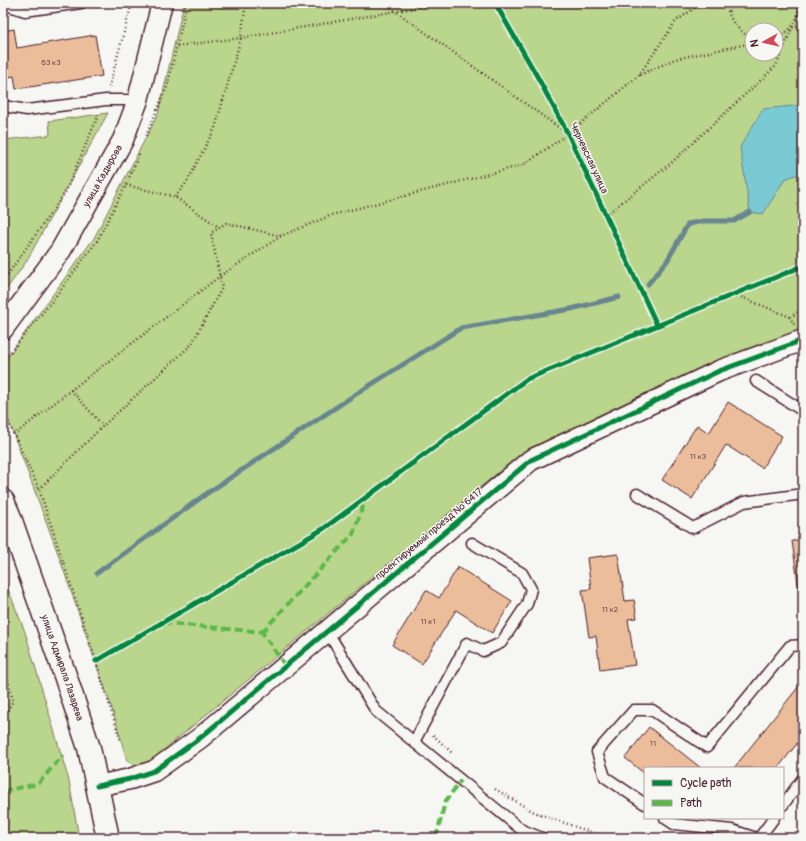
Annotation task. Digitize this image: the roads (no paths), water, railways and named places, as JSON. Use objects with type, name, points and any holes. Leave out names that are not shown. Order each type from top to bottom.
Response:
[{"type":"street","name":"улица Кадырова","points":[[3,329],[61,250],[123,140],[138,100],[162,3]]},
{"type":"street","name":"проектируемый проезд № 6417","points":[[97,786],[142,776],[164,765],[206,733],[531,460],[719,372],[802,341]]},
{"type":"street","name":"улица Адмирала Лазарева","points":[[3,501],[66,678],[89,748],[108,838]]},
{"type":"lane","points":[[3,4],[25,10],[81,3]]},
{"type":"lane","points":[[3,106],[26,110],[106,100],[138,100]]},
{"type":"lane","points":[[756,381],[803,411]]},
{"type":"lane","points":[[637,494],[693,528],[744,502],[803,494]]},
{"type":"lane","points":[[414,742],[467,643],[483,651],[501,643],[527,604],[531,589],[522,573],[472,543]]},
{"type":"lane","points":[[327,631],[376,711],[522,830],[542,838]]},
{"type":"lane","points":[[644,803],[605,777],[597,752],[634,710],[652,710],[707,746],[790,646],[803,645]]},
{"type":"lane","points":[[784,804],[803,778]]},
{"type":"lane","points":[[666,819],[674,824],[732,830],[756,838]]},
{"type":"lane","points":[[759,838],[773,819]]},
{"type":"water","points":[[803,105],[803,172],[785,179],[763,214],[750,212],[740,147],[763,109]]},
{"type":"waterway","points":[[648,284],[667,261],[688,224],[703,221],[734,221],[750,212]]},
{"type":"waterway","points":[[97,573],[206,494],[353,396],[461,328],[571,309],[619,297]]}]
